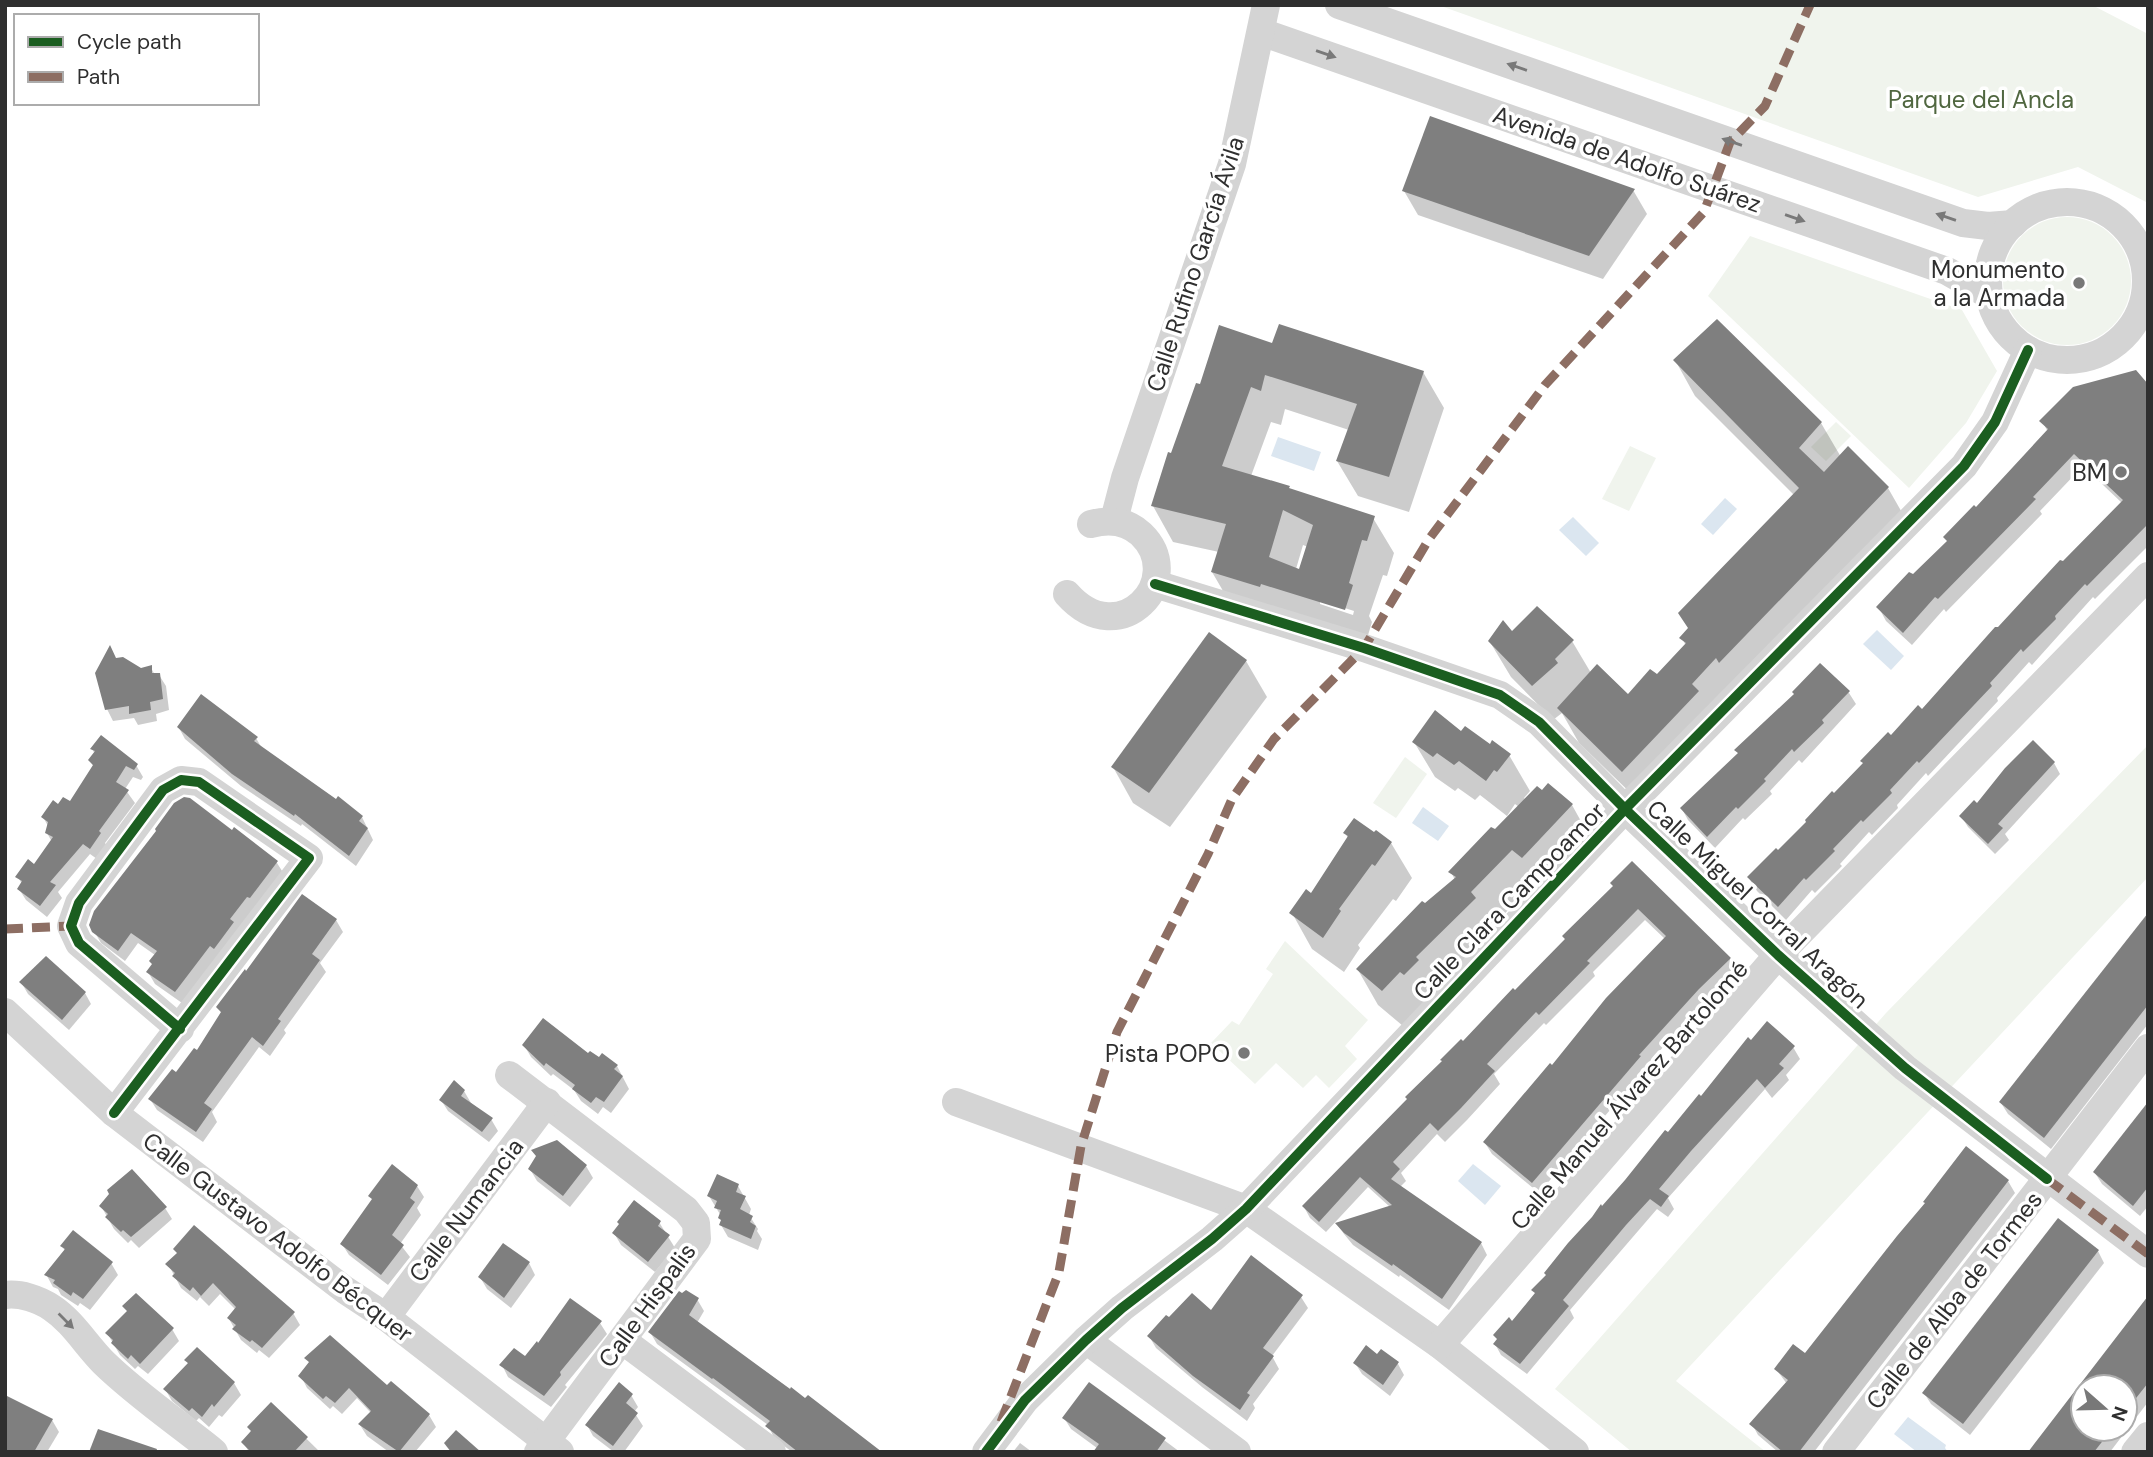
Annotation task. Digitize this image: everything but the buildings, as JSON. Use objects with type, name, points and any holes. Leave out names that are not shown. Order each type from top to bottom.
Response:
[{"type":"street","name":"Avenida de Adolfo Suárez","points":[[1339,5],[1963,223],[1988,226],[2013,223]]},
{"type":"street","name":"Avenida de Adolfo Suárez","points":[[1263,18],[1947,271],[1989,295]]},
{"type":"street","name":"Calle Rufino García Ávila","points":[[1155,584],[1157,563],[1150,542],[1134,527],[1102,522],[1125,478],[1232,164],[1263,18]]},
{"type":"street","points":[[2065,202],[2093,207],[2118,221],[2131,235],[2140,251],[2146,271],[2142,304],[2136,320],[2137,335],[2090,357],[2068,360],[2047,358],[2028,350],[2002,327],[1989,295],[1988,276],[1992,257],[2013,223],[2046,205],[2065,202]]},
{"type":"street","name":"Calle Clara Campoamor","points":[[986,1452],[1025,1400],[1086,1340],[1246,1209],[1625,809],[1964,466],[1995,422],[2028,350]]},
{"type":"street","name":"Calle Manuel Álvarez Bartolomé","points":[[1440,1345],[1778,955],[2148,576]]},
{"type":"street","points":[[1067,594],[1079,608],[1096,616],[1114,617],[1132,612],[1146,600],[1155,584]]},
{"type":"street","name":"Calle Miguel Corral Aragón","points":[[1155,584],[1364,648],[1500,695],[1539,722],[1625,809],[1778,955],[1905,1068],[2148,1254]]},
{"type":"street","points":[[114,1113],[180,1029],[309,858],[199,782],[181,780],[163,790],[79,903],[71,926],[79,943],[180,1029]]},
{"type":"street","name":"Calle Gustavo Adolfo Bécquer","points":[[5,1012],[114,1113],[345,1290],[386,1317],[548,1449]]},
{"type":"street","name":"Calle de Alba de Tormes","points":[[1836,1452],[2148,1048]]},
{"type":"street","name":"Calle Hispalis","points":[[509,1074],[686,1210],[696,1223],[697,1239],[622,1339],[548,1449]]},
{"type":"street","name":"Calle Numancia","points":[[386,1317],[547,1102]]},
{"type":"street","points":[[956,1102],[1246,1209],[1440,1345],[1576,1452]]},
{"type":"street","points":[[5,1295],[30,1298],[50,1306],[64,1317],[103,1362],[214,1452]]},
{"type":"street","points":[[622,1339],[772,1452]]},
{"type":"street","points":[[1086,1340],[1237,1452]]},
{"type":"street","points":[[2135,1452],[2148,1436]]},
{"type":"green space","name":"Parque del Ancla","points":[[1438,5],[2092,5],[2148,34],[2148,203],[2078,167],[1978,197]]},
{"type":"green space","points":[[2067,217],[2091,222],[2112,236],[2126,257],[2131,281],[2126,305],[2112,326],[2091,340],[2067,345],[2043,340],[2022,326],[2008,305],[2003,281],[2008,257],[2022,236],[2043,222]]},
{"type":"green space","points":[[1750,236],[1962,310],[1997,371],[1966,423],[1909,488],[1708,296]]},
{"type":"green space","points":[[1836,422],[1851,436],[1826,461],[1811,447]]},
{"type":"green space","points":[[1630,446],[1656,458],[1629,511],[1602,499]]},
{"type":"green space","points":[[2148,745],[2148,877],[1676,1381],[1766,1452],[1632,1452],[1555,1389],[1886,1013]]},
{"type":"green space","points":[[1405,757],[1427,774],[1396,818],[1373,803]]},
{"type":"green space","points":[[1285,941],[1368,1020],[1345,1046],[1357,1059],[1329,1088],[1316,1075],[1303,1088],[1276,1063],[1255,1084],[1211,1043],[1232,1021],[1239,1025],[1273,974],[1266,969]]},
{"type":"shaded area","points":[[1278,437],[1321,452],[1314,471],[1271,456]]},
{"type":"shaded area","points":[[1725,498],[1737,509],[1713,535],[1701,524]]},
{"type":"shaded area","points":[[1573,517],[1599,543],[1586,556],[1559,530]]},
{"type":"shaded area","points":[[1877,630],[1904,656],[1891,670],[1863,644]]},
{"type":"shaded area","points":[[1423,807],[1449,826],[1438,841],[1412,823]]},
{"type":"shaded area","points":[[1473,1164],[1501,1186],[1485,1205],[1458,1181]]},
{"type":"shaded area","points":[[1908,1417],[1946,1445],[1948,1452],[1917,1452],[1894,1434]]},
{"type":"marked path","points":[[1001,1422],[1059,1272],[1081,1146],[1117,1032],[1208,854],[1232,799],[1274,739],[1364,648],[1429,539],[1545,385],[1704,212],[1730,142],[1765,106],[1810,5]]},
{"type":"marked path","points":[[5,929],[71,926]]},
{"type":"marked path","points":[[2047,1179],[2148,1254]]},
{"type":"cycle path","points":[[986,1452],[1025,1400],[1086,1340],[1246,1209],[1625,809],[1964,466],[1995,422],[2028,350]]},
{"type":"cycle path","points":[[1155,584],[1364,648],[1500,695],[1539,722],[1625,809],[1778,955],[1905,1068],[2047,1179]]},
{"type":"cycle path","points":[[114,1113],[309,858],[199,782],[181,780],[163,790],[79,903],[71,926],[79,943],[180,1029]]},
{"type":"place","name":"Monumento a la Armada","points":[[2079,283]]},
{"type":"place","name":"BM","points":[[2121,472]]},
{"type":"place","name":"Pista POPO","points":[[1244,1053]]}]
